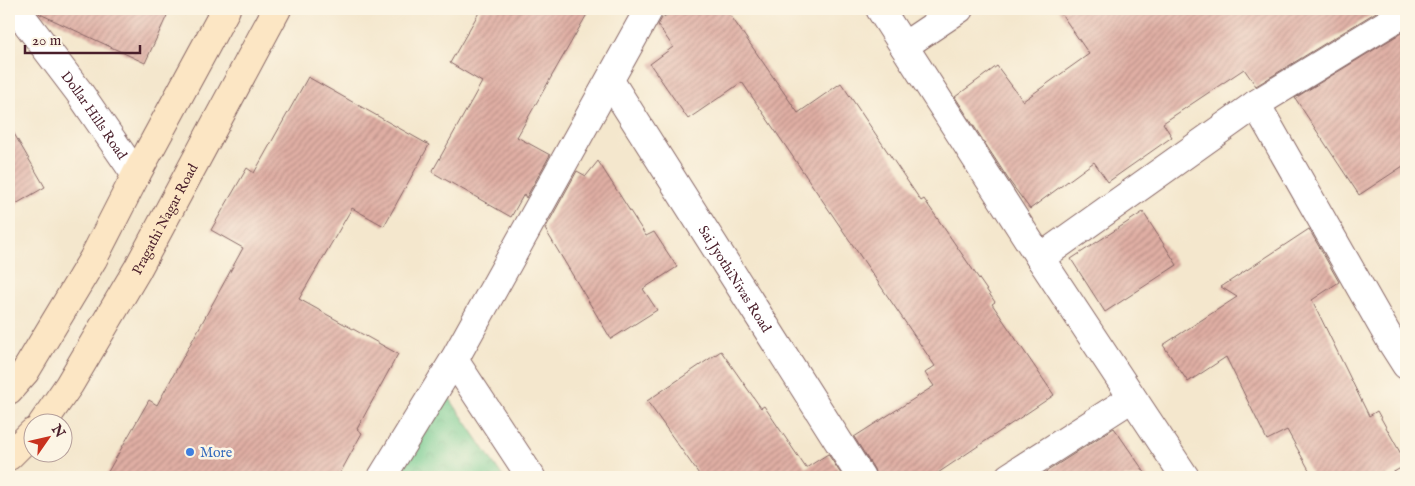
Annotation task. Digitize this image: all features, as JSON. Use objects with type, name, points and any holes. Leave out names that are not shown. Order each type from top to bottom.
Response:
[{"type":"main road","points":[[9,390],[26,372],[93,259],[226,9]]},
{"type":"main road","name":"Pragathi Nagar Road","points":[[49,414],[137,270],[278,9]]},
{"type":"main road","points":[[9,456],[22,443]]},
{"type":"street","name":"Dollar Hills Road","points":[[16,9],[79,92],[136,175]]},
{"type":"street","points":[[382,477],[454,360],[650,9]]},
{"type":"street","points":[[880,9],[1040,258],[1185,477]]},
{"type":"street","points":[[904,46],[960,9]]},
{"type":"street","points":[[1040,258],[1256,104],[1406,12]]},
{"type":"street","name":"Sai JyothiNivas Road","points":[[610,81],[861,477]]},
{"type":"street","points":[[1256,104],[1401,347]]},
{"type":"street","points":[[454,360],[531,477]]},
{"type":"street","points":[[1009,477],[1132,398]]},
{"type":"green space","points":[[446,393],[503,477],[398,477]]},
{"type":"building","points":[[35,9],[170,9],[145,63],[40,14]]},
{"type":"building","points":[[481,9],[590,9],[517,137],[550,155],[526,198],[524,194],[511,217],[432,172],[482,82],[450,63]]},
{"type":"building","points":[[676,9],[726,9],[798,113],[841,83],[921,201],[924,199],[995,302],[992,304],[1054,395],[932,477],[876,477],[874,469],[854,437],[934,386],[925,373],[935,366],[742,82],[688,119],[650,64],[673,47],[658,25],[662,18]]},
{"type":"building","points":[[1058,9],[1381,9],[1256,86],[1244,69],[1163,123],[1172,137],[1108,182],[1094,162],[1030,209],[1010,182],[955,97],[997,66],[1023,101],[1089,54]]},
{"type":"building","points":[[1406,30],[1406,164],[1359,195],[1295,98]]},
{"type":"building","points":[[308,77],[429,145],[384,226],[352,208],[299,299],[398,354],[357,429],[362,433],[338,477],[105,477],[149,400],[157,405],[243,248],[211,230],[247,168],[254,173]]},
{"type":"building","points":[[9,125],[45,187],[9,208]]},
{"type":"building","points":[[598,161],[646,236],[654,232],[677,267],[643,289],[657,310],[611,339],[545,229],[577,171],[586,176]]},
{"type":"building","points":[[1143,212],[1177,265],[1105,312],[1071,259]]},
{"type":"building","points":[[1309,229],[1339,282],[1312,300],[1369,416],[1377,411],[1406,463],[1406,465],[1385,477],[1313,477],[1287,430],[1267,440],[1226,357],[1188,382],[1163,345],[1237,297],[1221,287]]},
{"type":"building","points":[[721,351],[761,408],[764,406],[806,468],[828,454],[843,477],[701,477],[647,401]]},
{"type":"building","points":[[1114,428],[1148,477],[1038,477]]},
{"type":"place","name":"More","points":[[190,452]]}]
